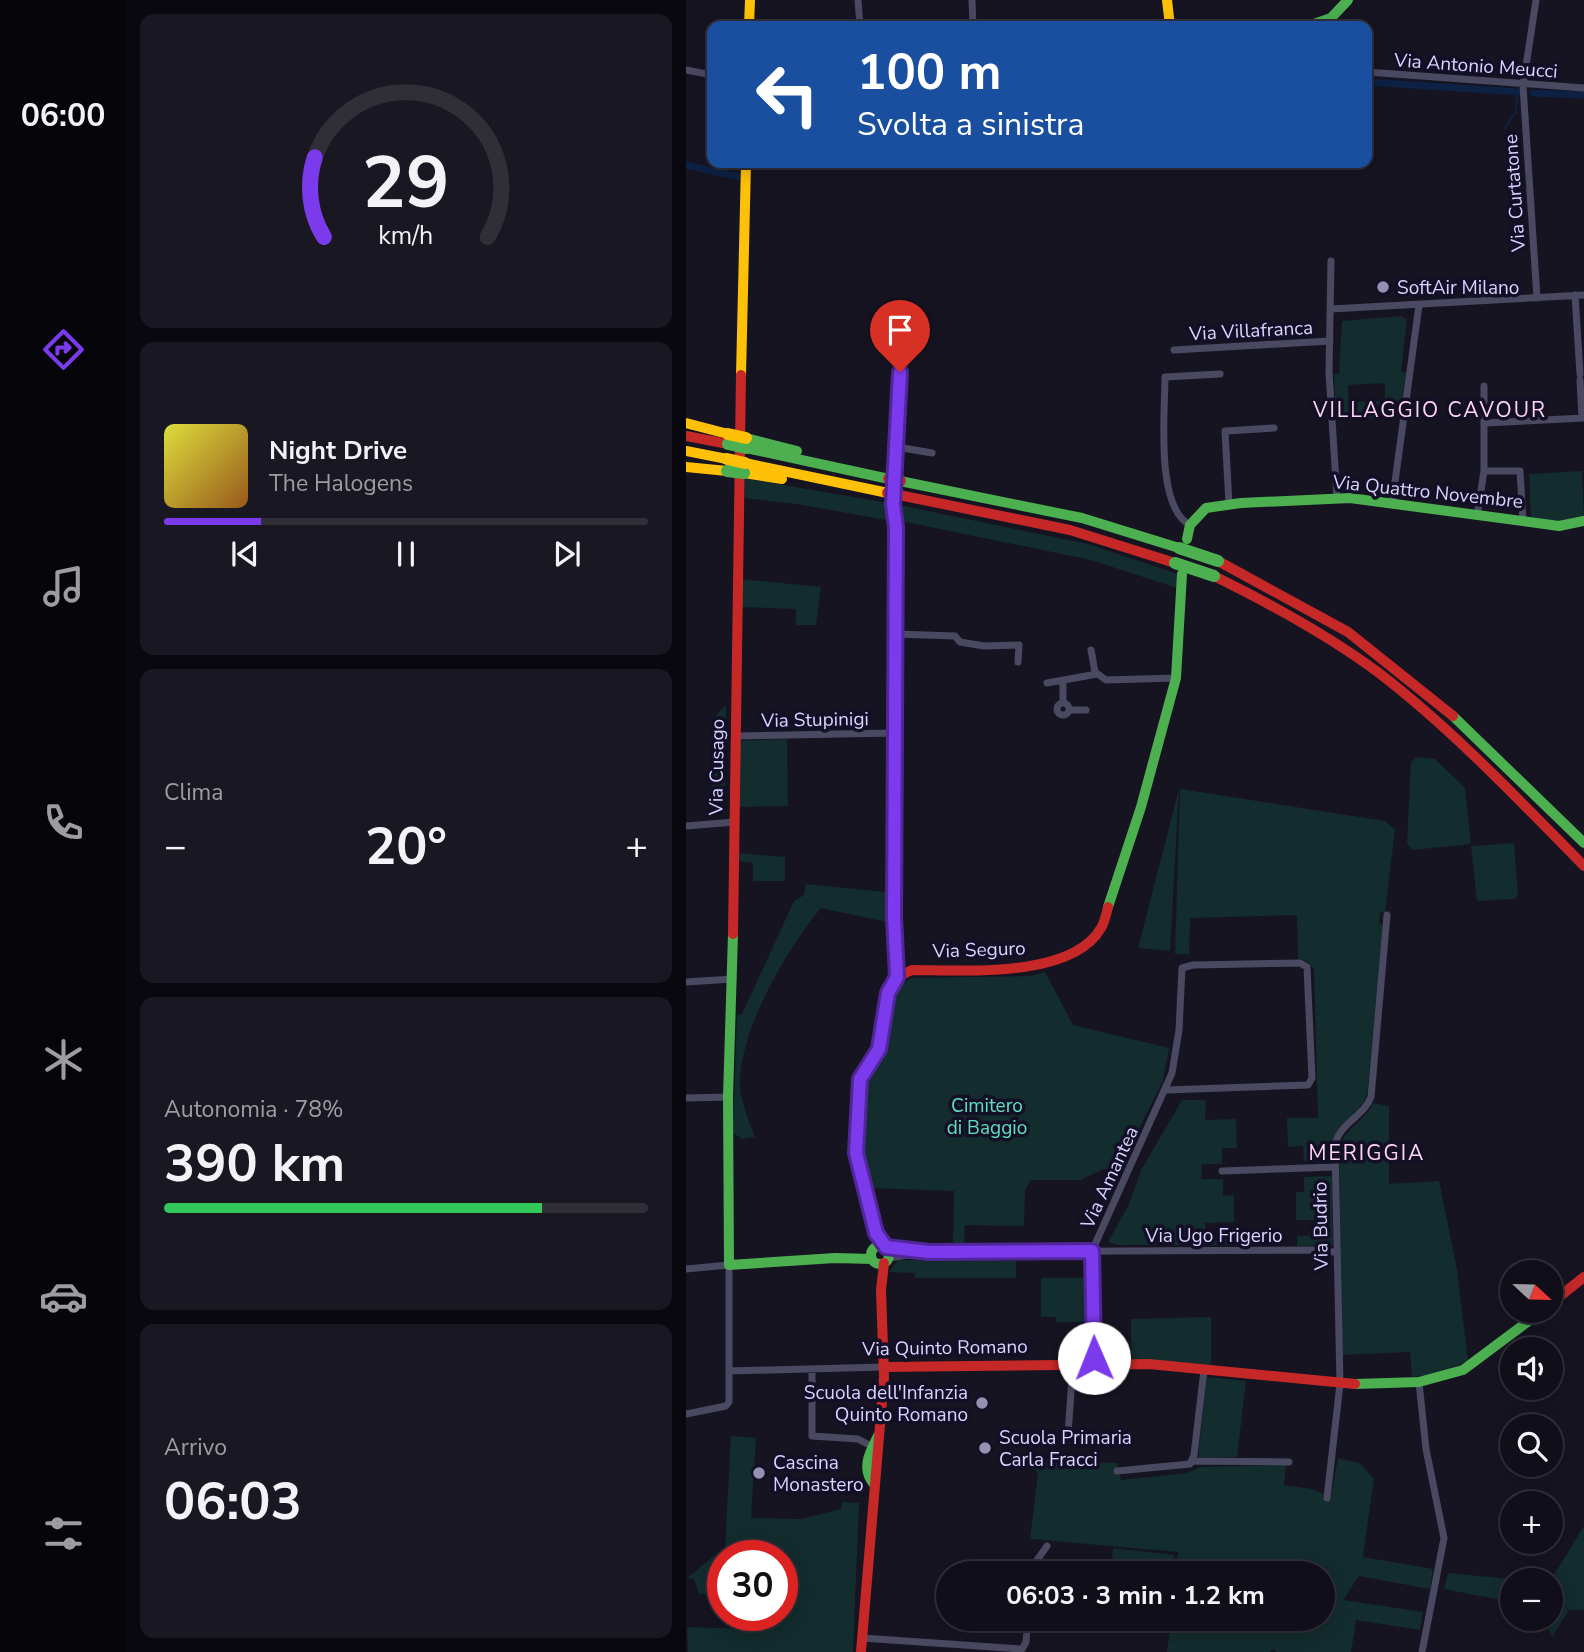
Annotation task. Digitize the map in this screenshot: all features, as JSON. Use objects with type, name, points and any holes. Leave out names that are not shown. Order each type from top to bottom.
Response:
[{"type":"main road","points":[[749,21],[750,0]]},
{"type":"main road","points":[[1167,0],[1169,21]]},
{"type":"main road","points":[[1332,21],[1349,0]]},
{"type":"main road","name":"Via Cusago","points":[[729,1265],[728,1097],[733,979],[738,496],[746,168]]},
{"type":"main road","points":[[686,423],[728,439],[844,468],[895,477],[1183,543],[1293,598],[1388,660],[1467,728],[1584,843]]},
{"type":"main road","points":[[686,436],[728,439]]},
{"type":"main road","points":[[686,451],[727,465],[842,482],[894,497],[1070,530],[1179,569],[1214,576],[1286,611],[1378,673],[1456,739],[1584,866]]},
{"type":"main road","points":[[686,467],[727,465]]},
{"type":"main road","name":"Via Quattro Novembre","points":[[1190,525],[1206,508],[1229,504],[1337,498],[1559,526],[1584,521]]},
{"type":"main road","points":[[1183,543],[1190,525]]},
{"type":"main road","name":"Via Seguro","points":[[897,977],[912,970],[1021,969],[1070,953],[1095,937],[1106,919],[1141,807],[1176,678],[1179,569]]},
{"type":"main road","points":[[861,1652],[883,1367],[880,1254],[856,1153],[860,1079],[879,1049],[888,993],[897,977]]},
{"type":"main road","points":[[729,1265],[746,1266],[767,1262],[880,1254]]},
{"type":"main road","points":[[1563,1294],[1584,1277]]},
{"type":"main road","name":"Via Quinto Romano","points":[[883,1367],[1149,1364],[1340,1384],[1419,1382],[1463,1370],[1526,1323]]},
{"type":"street","points":[[858,0],[860,21]]},
{"type":"street","points":[[972,0],[974,21]]},
{"type":"street","name":"Via Curtatone","points":[[1536,0],[1523,86],[1537,298]]},
{"type":"street","points":[[686,70],[707,74]]},
{"type":"street","name":"Via Antonio Meucci","points":[[1372,72],[1523,86],[1584,88]]},
{"type":"street","points":[[1331,261],[1330,341],[1337,498]]},
{"type":"street","points":[[1485,426],[1583,418],[1575,295]]},
{"type":"street","points":[[1331,309],[1584,295]]},
{"type":"street","points":[[1392,504],[1419,304]]},
{"type":"street","name":"Via Villafranca","points":[[1174,350],[1330,341]]},
{"type":"street","points":[[897,977],[894,497],[900,372]]},
{"type":"street","points":[[1190,525],[1182,521],[1175,508],[1166,476],[1165,377],[1220,374]]},
{"type":"street","points":[[1477,516],[1484,471],[1484,386]]},
{"type":"street","points":[[1229,504],[1225,431],[1274,428]]},
{"type":"street","points":[[897,447],[932,453]]},
{"type":"street","points":[[1484,471],[1520,471],[1523,521]]},
{"type":"street","points":[[895,634],[956,636],[960,642],[984,646],[1019,645],[1018,662]]},
{"type":"street","points":[[1091,650],[1097,674],[1106,680],[1176,678]]},
{"type":"street","points":[[1046,683],[1097,674]]},
{"type":"street","points":[[1063,681],[1063,703],[1058,706],[1059,712],[1066,714],[1069,710],[1086,710]]},
{"type":"street","name":"Via Stupinigi","points":[[736,736],[894,733]]},
{"type":"street","points":[[686,826],[735,822]]},
{"type":"street","name":"Via Budrio","points":[[1340,1384],[1335,1167],[1338,1133],[1364,1110],[1372,1092],[1387,915]]},
{"type":"street","name":"Via Amantea","points":[[1094,1364],[1092,1251],[1166,1090],[1177,1046],[1182,968],[1193,965],[1300,962],[1307,967],[1312,1078],[1308,1085],[1300,1088],[1166,1090]]},
{"type":"street","points":[[686,982],[733,979]]},
{"type":"street","points":[[686,1098],[728,1097]]},
{"type":"street","points":[[1222,1171],[1335,1167]]},
{"type":"street","name":"Via Ugo Frigerio","points":[[880,1254],[1326,1250],[1336,1253]]},
{"type":"street","points":[[686,1269],[729,1265]]},
{"type":"street","name":"Via Cusago","points":[[686,1414],[724,1407],[729,1402],[729,1265]]},
{"type":"street","points":[[1068,1434],[1073,1364]]},
{"type":"street","name":"Via Quinto Romano","points":[[729,1371],[883,1367]]},
{"type":"street","points":[[812,1369],[812,1436],[853,1439],[875,1450]]},
{"type":"street","points":[[1192,1461],[1204,1370]]},
{"type":"street","points":[[1419,1382],[1426,1449],[1444,1538],[1422,1652]]},
{"type":"street","points":[[1326,1498],[1340,1384]]},
{"type":"street","points":[[1116,1471],[1185,1466],[1192,1461],[1289,1462]]},
{"type":"street","points":[[1036,1561],[1047,1546]]},
{"type":"street","points":[[862,1638],[1021,1651],[1026,1642],[1027,1631]]},
{"type":"green space","points":[[1400,316],[1407,319],[1401,372],[1406,372],[1400,417],[1336,420],[1334,374],[1339,374],[1342,321]],"holes":[[[1385,383],[1385,401],[1349,402],[1348,385]]]},
{"type":"green space","points":[[1582,471],[1584,516],[1564,522],[1531,518],[1529,474]]},
{"type":"green space","points":[[744,478],[888,503],[892,521],[797,504],[745,498]]},
{"type":"green space","points":[[899,505],[1088,544],[1178,574],[1177,588],[1091,560],[901,521]]},
{"type":"green space","points":[[741,579],[821,587],[816,625],[796,625],[796,609],[742,607]]},
{"type":"green space","points":[[726,705],[725,792],[712,793],[714,723],[717,714]]},
{"type":"green space","points":[[787,739],[788,806],[738,807],[739,741]]},
{"type":"green space","points":[[1417,757],[1435,759],[1465,788],[1471,844],[1412,850],[1407,843],[1411,762]]},
{"type":"green space","points":[[1179,789],[1170,951],[1138,948]]},
{"type":"green space","points":[[1180,789],[1385,821],[1395,830],[1385,912],[1380,913],[1379,923],[1383,927],[1367,1095],[1336,1134],[1332,1160],[1304,1161],[1303,1146],[1288,1147],[1287,1118],[1318,1118],[1314,970],[1307,961],[1298,959],[1297,915],[1190,918],[1189,954],[1175,954]]},
{"type":"green space","points":[[1514,843],[1518,896],[1514,899],[1477,901],[1471,846]]},
{"type":"green space","points":[[738,853],[785,857],[785,881],[753,881],[753,863],[738,861]]},
{"type":"green space","points":[[806,884],[885,892],[887,922],[821,908],[794,944],[750,1031],[740,1075],[744,1107],[755,1137],[742,1139],[733,1133],[737,1015],[742,1014],[794,901],[804,895]]},
{"type":"green space","name":"Cimitero di Baggio","points":[[1045,972],[1073,1025],[1169,1048],[1163,1081],[1119,1168],[1104,1169],[1080,1180],[1031,1180],[1025,1190],[1024,1226],[965,1225],[964,1243],[953,1243],[954,1191],[870,1188],[860,1152],[867,1076],[883,1051],[896,997],[902,986],[911,978],[1031,976]]},
{"type":"green space","points":[[1182,1100],[1206,1100],[1205,1120],[1236,1119],[1237,1148],[1222,1148],[1222,1164],[1202,1164],[1201,1179],[1223,1179],[1223,1196],[1234,1195],[1234,1222],[1205,1223],[1206,1239],[1235,1238],[1236,1245],[1118,1245],[1108,1242],[1129,1204],[1141,1170]]},
{"type":"green space","points":[[1373,1103],[1389,1106],[1389,1184],[1439,1181],[1457,1269],[1468,1361],[1435,1375],[1412,1377],[1410,1352],[1342,1355],[1339,1148],[1346,1135]]},
{"type":"green space","points":[[1332,1176],[1333,1245],[1297,1246],[1297,1236],[1327,1235],[1327,1220],[1296,1220],[1296,1192],[1304,1192],[1304,1177]]},
{"type":"green space","points":[[898,1260],[1016,1261],[1016,1278],[915,1278],[915,1273],[889,1272]]},
{"type":"green space","points":[[1041,1278],[1085,1278],[1085,1322],[1056,1322],[1056,1317],[1041,1317]]},
{"type":"green space","points":[[1211,1317],[1211,1365],[1131,1359],[1131,1319]]},
{"type":"green space","points":[[1207,1377],[1246,1381],[1237,1457],[1198,1457]]},
{"type":"green space","points":[[731,1436],[756,1438],[751,1518],[801,1519],[841,1509],[842,1502],[859,1503],[853,1652],[688,1652],[687,1627],[707,1628],[707,1631],[798,1631],[798,1540],[725,1540]]},
{"type":"green space","points":[[1338,1458],[1360,1463],[1374,1479],[1363,1557],[1433,1569],[1430,1589],[1359,1576],[1343,1600],[1423,1612],[1420,1630],[1356,1620],[1351,1652],[1277,1652],[1273,1649],[1270,1652],[1167,1652],[1170,1631],[1335,1631],[1335,1561],[1177,1561],[1178,1552],[1030,1539],[1038,1473],[1026,1461],[1117,1463],[1121,1480],[1187,1473],[1201,1467],[1286,1465],[1284,1485],[1312,1489],[1331,1497]]},
{"type":"green space","points":[[1584,1526],[1584,1610],[1569,1610],[1563,1620],[1563,1568],[1558,1568]]},
{"type":"green space","points":[[1113,1548],[1174,1555],[1173,1561],[1112,1561]]},
{"type":"green space","points":[[707,1562],[707,1594],[699,1594],[694,1579],[687,1578]]},
{"type":"green space","points":[[1448,1573],[1500,1578],[1500,1600],[1444,1589]]},
{"type":"waterway","points":[[1372,82],[1520,92]]},
{"type":"waterway","points":[[1504,129],[1516,112],[1517,92]]},
{"type":"waterway","points":[[1533,93],[1584,95]]},
{"type":"waterway","points":[[686,165],[739,177]]},
{"type":"traffic: fast","points":[[1322,21],[1331,18],[1348,0]]},
{"type":"traffic: fast","points":[[746,438],[797,451]]},
{"type":"traffic: fast","points":[[728,444],[746,448]]},
{"type":"traffic: fast","points":[[746,448],[889,479]]},
{"type":"traffic: fast","points":[[727,471],[744,473]]},
{"type":"traffic: fast","points":[[900,481],[1082,518],[1179,548]]},
{"type":"traffic: fast","points":[[1187,539],[1190,525],[1206,508],[1241,503],[1350,498],[1559,526],[1584,521]]},
{"type":"traffic: fast","points":[[1179,548],[1218,561]]},
{"type":"traffic: fast","points":[[1175,563],[1214,576]]},
{"type":"traffic: fast","points":[[1108,907],[1141,807],[1176,678],[1182,574]]},
{"type":"traffic: fast","points":[[1453,716],[1584,843]]},
{"type":"traffic: fast","points":[[729,1265],[728,1097],[733,934]]},
{"type":"traffic: fast","points":[[876,1246],[884,1246],[889,1255],[887,1262],[876,1264],[871,1259],[871,1251],[876,1246]]},
{"type":"traffic: fast","points":[[729,1265],[835,1258],[872,1259]]},
{"type":"traffic: fast","points":[[1355,1384],[1419,1382],[1463,1370],[1526,1323]]},
{"type":"traffic: fast","points":[[873,1483],[867,1465],[878,1436]]},
{"type":"traffic: slow","points":[[749,21],[750,0]]},
{"type":"traffic: slow","points":[[1167,0],[1169,21]]},
{"type":"traffic: slow","points":[[741,375],[746,168]]},
{"type":"traffic: slow","points":[[686,423],[728,434]]},
{"type":"traffic: slow","points":[[728,434],[746,438]]},
{"type":"traffic: slow","points":[[686,451],[727,459]]},
{"type":"traffic: slow","points":[[727,459],[745,463]]},
{"type":"traffic: slow","points":[[745,463],[888,493]]},
{"type":"traffic: slow","points":[[686,467],[727,471]]},
{"type":"traffic: slow","points":[[744,473],[782,479]]},
{"type":"traffic: jam","points":[[733,934],[741,375]]},
{"type":"traffic: jam","points":[[686,436],[728,444]]},
{"type":"traffic: jam","points":[[889,479],[900,481]]},
{"type":"traffic: jam","points":[[888,493],[899,495]]},
{"type":"traffic: jam","points":[[899,495],[1070,530],[1175,563]]},
{"type":"traffic: jam","points":[[1218,561],[1348,632],[1453,716]]},
{"type":"traffic: jam","points":[[1214,576],[1299,621],[1379,673],[1459,741],[1584,866]]},
{"type":"traffic: jam","points":[[882,1245],[856,1156],[860,1078],[881,1042],[888,993],[897,977],[912,970],[986,970],[1042,964],[1066,956],[1087,944],[1101,928],[1108,907]]},
{"type":"traffic: jam","points":[[861,1652],[884,1377],[881,1290],[884,1263]]},
{"type":"traffic: jam","points":[[1563,1294],[1584,1277]]},
{"type":"traffic: jam","points":[[883,1367],[1149,1364],[1355,1384]]},
{"type":"place","name":"SoftAir Milano","points":[[1383,287]]},
{"type":"place","name":"Scuola dell'Infanzia Quinto Romano","points":[[982,1403]]},
{"type":"place","name":"Scuola Primaria Carla Fracci","points":[[985,1448]]},
{"type":"place","name":"Cascina Monastero","points":[[759,1473]]},
{"type":"district","name":"VILLAGGIO CAVOUR","points":[[1430,410]]},
{"type":"district","name":"MERIGGIA","points":[[1367,1153]]},
{"type":"route","points":[[900,372],[893,504],[896,527],[894,917],[897,977],[888,993],[879,1049],[860,1079],[856,1156],[876,1233],[886,1247],[929,1252],[1092,1251],[1094,1358]]}]
